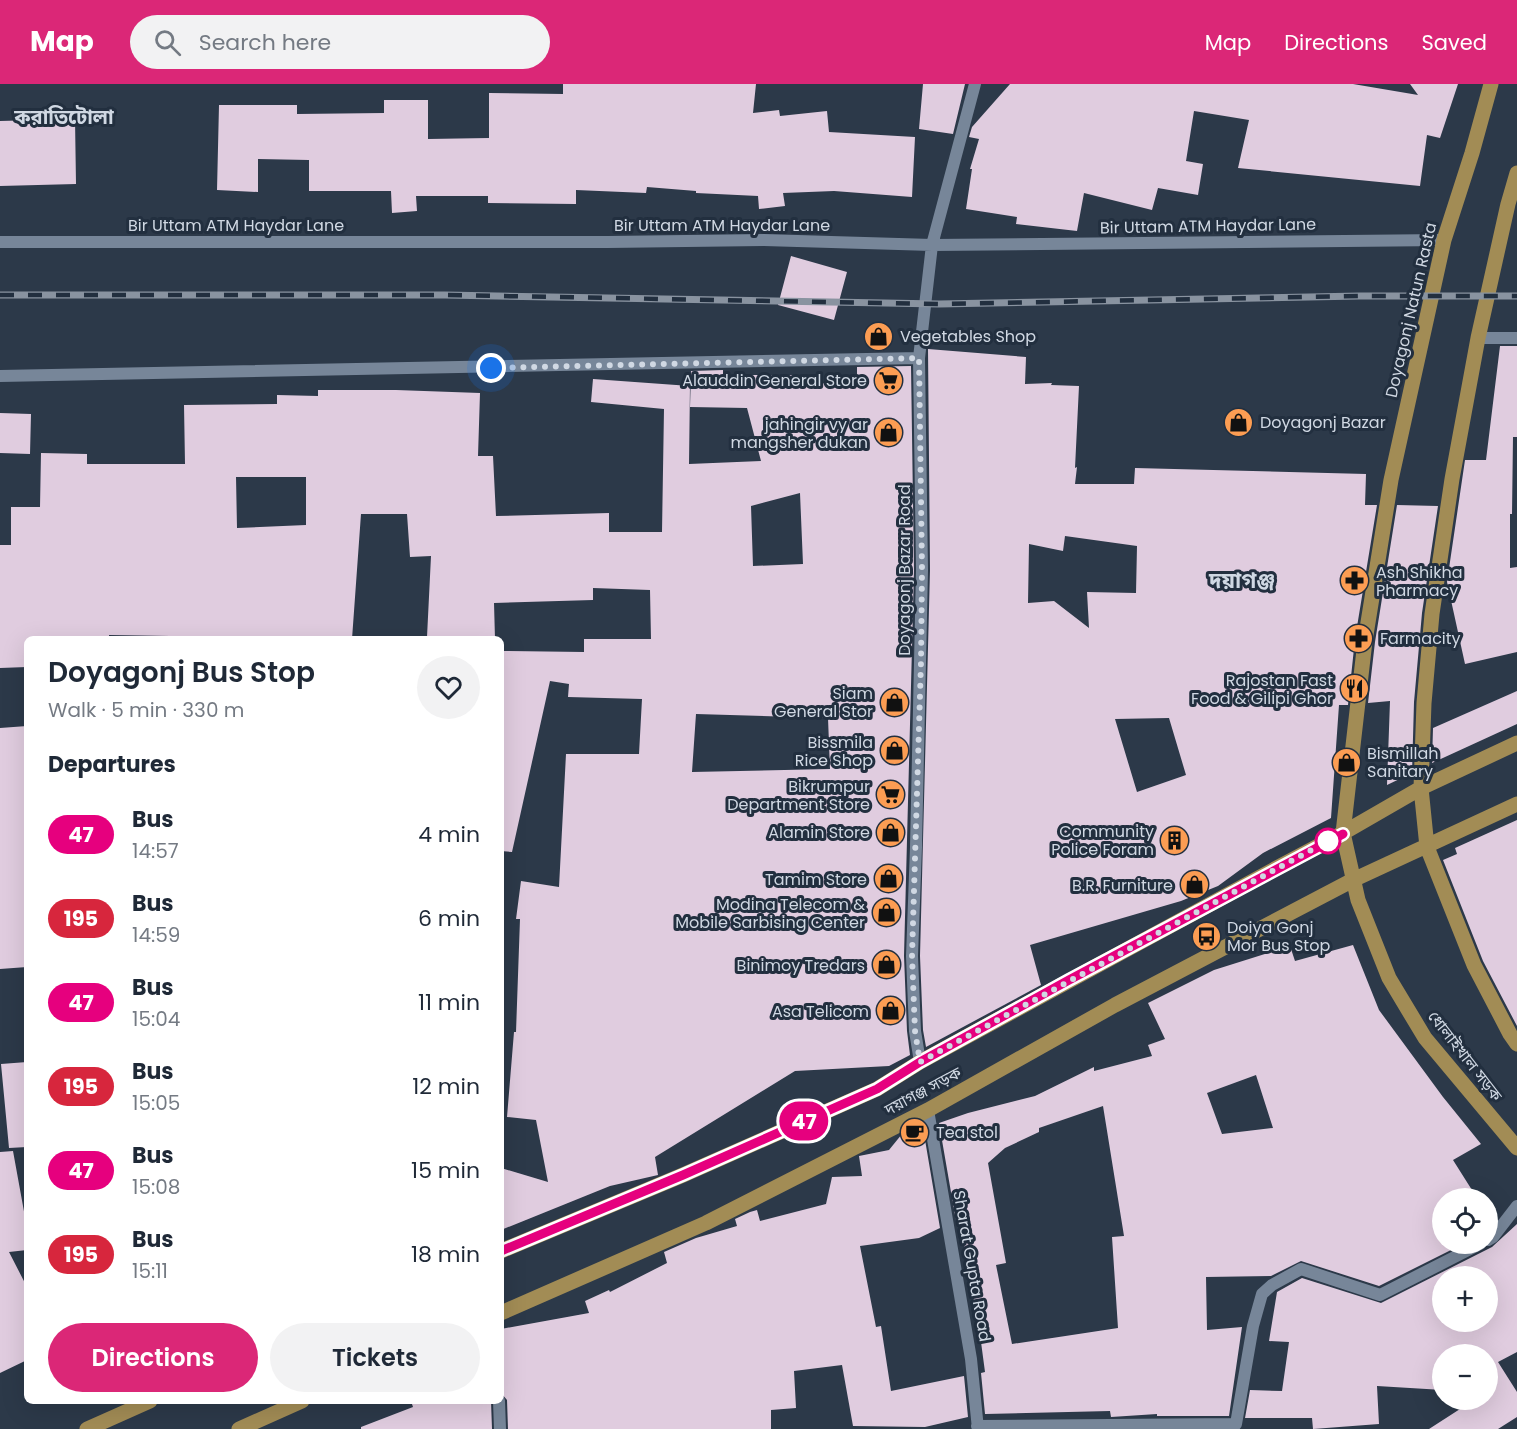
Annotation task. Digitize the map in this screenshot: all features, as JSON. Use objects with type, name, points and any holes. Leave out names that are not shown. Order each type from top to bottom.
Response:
[{"type":"main road","name":"Doyagonj Natun Rasta","points":[[1353,880],[1343,834],[1365,641],[1391,480],[1443,240],[1472,153],[1491,84]]},
{"type":"main road","points":[[1517,172],[1478,338],[1452,479],[1432,614],[1424,703],[1421,788],[1426,847],[1474,965],[1517,1044]]},
{"type":"main road","name":"দয়াগঞ্জ সড়ক","points":[[504,1250],[683,1175],[877,1089],[920,1062],[1343,834],[1421,788],[1517,743]]},
{"type":"main road","name":"দয়াগঞ্জ সড়ক","points":[[504,1312],[706,1223],[928,1110],[1115,1005],[1353,880],[1517,804]]},
{"type":"main road","name":"ধোলাইখাল সড়ক","points":[[1353,880],[1358,900],[1389,978],[1425,1038],[1517,1148]]},
{"type":"main road","points":[[87,1429],[143,1404]]},
{"type":"main road","points":[[239,1429],[295,1404]]},
{"type":"street","name":"Doyagonj Bazar Road","points":[[920,1062],[915,1031],[912,956],[921,662],[919,358],[932,244],[975,84]]},
{"type":"street","name":"Bir Uttam ATM Haydar Lane","points":[[0,242],[764,240],[932,244],[1443,240]]},
{"type":"street","points":[[1478,338],[1517,338]]},
{"type":"street","points":[[0,376],[919,358]]},
{"type":"street","name":"Sharat Gupta Road","points":[[928,1110],[971,1359],[977,1428]]},
{"type":"street","points":[[1498,1231],[1517,1206]]},
{"type":"street","points":[[977,1428],[1227,1427],[1236,1424],[1253,1326],[1262,1294],[1272,1285],[1301,1269],[1380,1295],[1460,1254]]},
{"type":"street","points":[[499,1404],[500,1429]]},
{"type":"building","points":[[563,84],[756,84],[753,113],[779,110],[780,116],[827,111],[829,132],[915,137],[912,197],[834,191],[783,193],[785,206],[759,209],[758,196],[696,193],[696,191],[647,187],[646,193],[576,190],[576,204],[488,203],[488,196],[416,196],[417,211],[392,213],[391,191],[309,191],[309,160],[258,159],[258,192],[217,190],[219,105],[297,105],[297,114],[384,113],[384,100],[428,100],[428,139],[489,138],[489,93],[563,94]]},
{"type":"building","points":[[923,84],[965,84],[953,134],[919,129]]},
{"type":"building","points":[[1010,84],[1353,84],[1418,95],[1410,84],[1458,84],[1440,138],[1427,135],[1420,186],[1238,168],[1249,120],[1194,111],[1186,161],[1203,164],[1198,195],[1158,188],[1152,210],[1084,193],[1077,231],[1016,224],[1017,217],[966,209],[972,169],[970,169],[979,139],[969,137],[972,127]]},
{"type":"building","points":[[75,119],[76,184],[0,186],[0,121]]},
{"type":"building","points":[[791,256],[847,272],[834,320],[778,305]]},
{"type":"building","points":[[1500,346],[1517,346],[1517,437],[1513,437],[1510,568],[1517,567],[1517,652],[1465,664],[1447,582],[1465,460],[1486,460]]},
{"type":"building","points":[[928,349],[1026,357],[1025,384],[1052,383],[1051,385],[1079,386],[1075,484],[1134,484],[1135,468],[1366,474],[1365,505],[1377,505],[1355,639],[1348,705],[1339,705],[1331,818],[1263,853],[1218,886],[1181,901],[1030,945],[1041,985],[926,1047],[923,1030],[920,956],[930,570]],"holes":[[[1065,536],[1137,546],[1136,593],[1087,592],[1089,628],[1054,601],[1028,603],[1029,544],[1063,551]],[[1169,718],[1186,775],[1137,792],[1115,719]]]},
{"type":"building","points":[[911,366],[914,570],[904,956],[910,1055],[889,1066],[795,1071],[655,1157],[658,1175],[610,1186],[504,1229],[504,1169],[548,1182],[536,1120],[507,1117],[514,1032],[516,1032],[520,919],[516,919],[521,881],[559,887],[566,754],[639,754],[642,699],[568,697],[569,684],[550,681],[512,852],[504,851],[504,651],[584,652],[584,639],[651,639],[650,590],[593,588],[593,600],[494,603],[495,636],[427,636],[431,556],[410,557],[407,514],[361,514],[352,636],[24,636],[24,667],[0,668],[0,545],[11,545],[11,507],[40,507],[41,453],[87,454],[87,464],[185,464],[184,405],[277,404],[277,395],[318,396],[318,390],[480,393],[478,456],[493,456],[496,516],[609,513],[609,532],[662,532],[664,409],[591,402],[593,379],[690,386],[689,464],[761,461],[747,408],[690,407],[691,371],[723,370],[723,375],[793,375],[793,380],[857,387],[857,367]],"holes":[[[236,477],[306,477],[306,525],[237,528]],[[800,493],[803,564],[753,566],[751,506]],[[696,714],[828,718],[830,769],[692,772]]]},
{"type":"building","points":[[0,413],[31,414],[30,454],[0,453]]},
{"type":"building","points":[[1397,505],[1438,506],[1422,613],[1414,702],[1412,773],[1387,785],[1390,701],[1368,703],[1375,642]]},
{"type":"building","points":[[1517,691],[1517,724],[1432,763],[1433,728]]},
{"type":"building","points":[[24,726],[24,967],[0,969],[0,728]]},
{"type":"building","points":[[1517,820],[1517,1026],[1483,961],[1443,860],[1457,854],[1455,848]]},
{"type":"building","points":[[1353,945],[1379,1010],[1481,1144],[1453,1160],[1471,1188],[1432,1188],[1432,1254],[1443,1254],[1379,1286],[1301,1261],[1271,1276],[1206,1277],[1207,1330],[1242,1327],[1229,1416],[1157,1416],[1157,1414],[1111,1417],[1110,1411],[985,1414],[981,1373],[985,1372],[981,1342],[960,1220],[956,1221],[939,1123],[1035,1096],[1094,1067],[1094,1071],[1152,1056],[1148,1045],[1165,1039],[1148,1003],[1214,970],[1290,946],[1295,961]],"holes":[[[1256,1075],[1273,1128],[1222,1134],[1207,1093]],[[1103,1106],[1124,1236],[1112,1237],[1118,1328],[1012,1344],[996,1265],[1006,1263],[988,1163],[1005,1148],[1039,1132],[1039,1128]]]},
{"type":"building","points":[[24,1062],[24,1147],[9,1148],[1,1064]]},
{"type":"building","points":[[918,1126],[923,1128],[940,1228],[919,1238],[860,1246],[876,1327],[881,1326],[891,1391],[964,1376],[968,1417],[925,1427],[853,1426],[842,1365],[794,1371],[796,1408],[771,1410],[771,1429],[508,1429],[507,1400],[504,1396],[504,1328],[589,1313],[585,1301],[609,1290],[610,1292],[667,1263],[664,1252],[696,1238],[737,1226],[735,1219],[750,1212],[757,1210],[760,1221],[826,1204],[832,1177],[862,1176],[859,1156],[889,1150],[902,1134]]},
{"type":"building","points":[[13,1151],[24,1212],[24,1250],[9,1252],[24,1281],[24,1361],[0,1373],[0,1152]]},
{"type":"building","points":[[1517,1224],[1517,1352],[1498,1362],[1498,1344],[1432,1344],[1432,1389],[1377,1386],[1379,1424],[1313,1429],[1312,1418],[1245,1418],[1250,1390],[1282,1391],[1289,1342],[1269,1341],[1277,1292],[1302,1278],[1381,1303],[1432,1277],[1432,1332],[1498,1332],[1498,1266],[1454,1266],[1478,1254],[1498,1254],[1498,1241]]},
{"type":"building","points":[[1498,1362],[1517,1392],[1517,1417],[1498,1429],[1429,1429],[1458,1410],[1498,1410]]},
{"type":"building","points":[[412,1404],[491,1404],[492,1429],[361,1429],[361,1427],[413,1407]]},
{"type":"railway","points":[[0,295],[445,295],[939,304],[1360,296],[1517,296]]},
{"type":"bus line","name":"47","points":[[504,1250],[683,1175],[877,1089],[920,1062],[1069,980],[1343,834]]},
{"type":"place","name":"Vegetables Shop","points":[[879,336]]},
{"type":"place","name":"Alauddin General Store","points":[[888,380]]},
{"type":"place","name":"Doyagonj Bazar","points":[[1239,422]]},
{"type":"place","name":"jahingir vy ar mangsher dukan","points":[[889,433]]},
{"type":"place","name":"Ash Shikha Pharmacy","points":[[1355,581]]},
{"type":"place","name":"Farmacity","points":[[1359,638]]},
{"type":"place","name":"Rajostan Fast Food & Gilipi Ghor","points":[[1354,689]]},
{"type":"place","name":"Siam General Stor","points":[[894,702]]},
{"type":"place","name":"Bissmila Rice Shop","points":[[894,751]]},
{"type":"place","name":"Bismillah Sanitary","points":[[1346,762]]},
{"type":"place","name":"Bikrumpur Department Store","points":[[891,795]]},
{"type":"place","name":"Alamin Store","points":[[891,832]]},
{"type":"place","name":"Community Police Foram","points":[[1175,840]]},
{"type":"place","name":"Tamim Store","points":[[888,879]]},
{"type":"place","name":"B.R. Furniture","points":[[1194,885]]},
{"type":"place","name":"Modina Telecom & Mobile Sarbising Center","points":[[886,913]]},
{"type":"place","name":"Doiya Gonj Mor Bus Stop","points":[[1206,936]]},
{"type":"place","name":"Binimoy Tredars","points":[[886,965]]},
{"type":"place","name":"Asa Telicom","points":[[890,1011]]},
{"type":"place","name":"Tea stol","points":[[915,1132]]},
{"type":"district","name":"করাতিটোলা","points":[[64,117]]},
{"type":"district","name":"দয়াগঞ্জ","points":[[1242,580]]},
{"type":"route","points":[[491,368],[919,358],[921,662],[912,956],[915,1031],[920,1062],[1328,841]]}]
